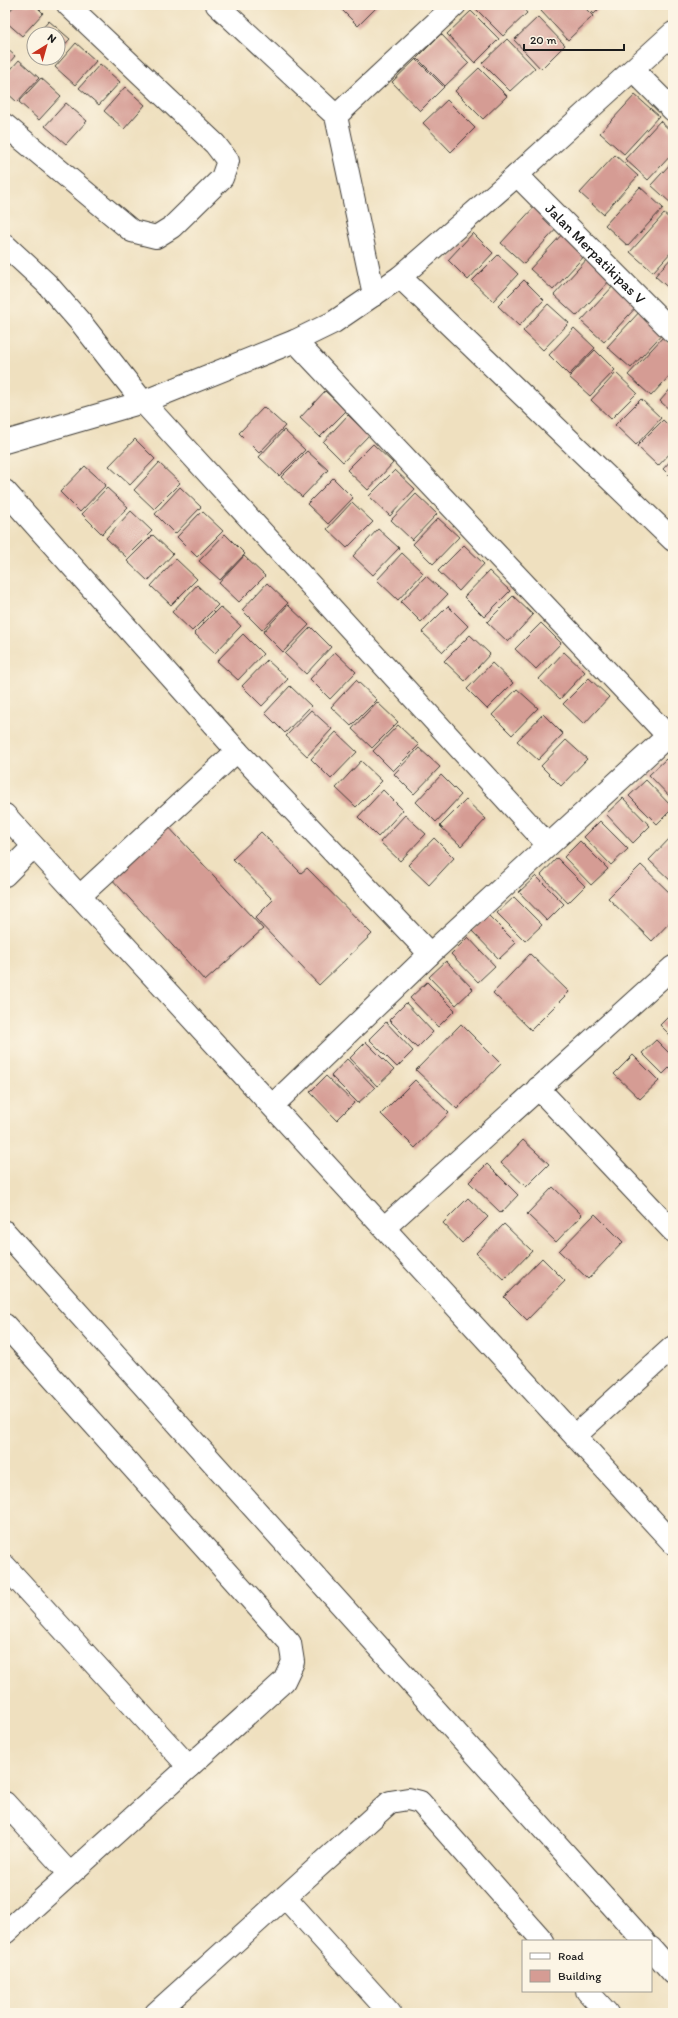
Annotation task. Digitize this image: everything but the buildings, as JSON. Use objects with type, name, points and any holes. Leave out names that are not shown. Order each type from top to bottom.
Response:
[{"type":"street","points":[[5,125],[132,231],[150,236],[156,237],[172,227],[222,178],[228,161],[215,144],[68,5]]},
{"type":"street","points":[[217,5],[336,116],[374,295]]},
{"type":"street","points":[[336,116],[455,5]]},
{"type":"street","points":[[5,442],[143,402],[296,341],[334,322],[400,277],[517,175],[673,33]]},
{"type":"street","points":[[633,70],[673,110]]},
{"type":"street","name":"Jalan Merpatikipas V","points":[[517,175],[673,332]]},
{"type":"street","points":[[5,245],[46,283],[82,324],[143,402],[548,845]]},
{"type":"street","points":[[400,277],[673,540]]},
{"type":"street","points":[[273,1105],[430,954],[670,734],[296,341]]},
{"type":"street","points":[[5,491],[237,751],[430,954]]},
{"type":"street","points":[[80,896],[237,751]]},
{"type":"street","points":[[5,814],[33,847],[273,1105],[673,1543]]},
{"type":"street","points":[[5,875],[33,847]]},
{"type":"street","points":[[385,1227],[673,967]]},
{"type":"street","points":[[538,1088],[673,1230]]},
{"type":"street","points":[[5,1232],[643,1940]]},
{"type":"street","points":[[5,1325],[290,1643],[293,1662],[284,1681],[5,1933]]},
{"type":"street","points":[[575,1436],[673,1347]]},
{"type":"street","points":[[5,1566],[188,1767]]},
{"type":"street","points":[[165,2010],[285,1897],[390,1802],[408,1799],[420,1802],[542,1940]]},
{"type":"street","points":[[5,1803],[70,1874]]},
{"type":"street","points":[[285,1897],[390,2013]]},
{"type":"street","points":[[652,1949],[673,1973]]},
{"type":"street","points":[[588,1992],[607,2013]]}]
